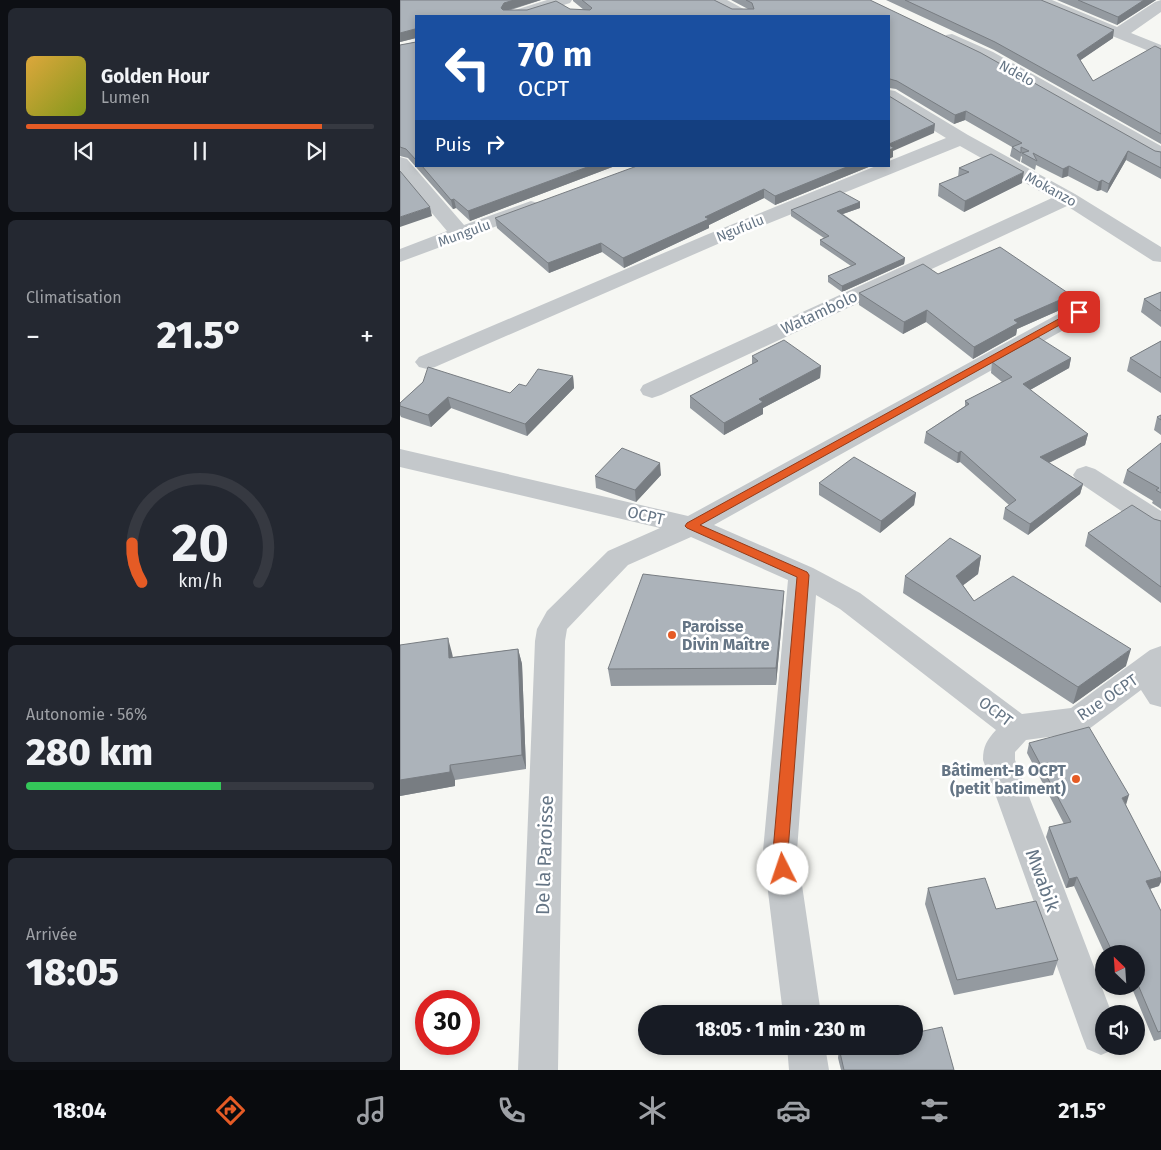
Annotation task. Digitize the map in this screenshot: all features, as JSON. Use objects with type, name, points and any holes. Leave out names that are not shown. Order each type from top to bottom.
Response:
[{"type":"street","points":[[715,0],[743,15]]},
{"type":"street","points":[[1038,0],[1161,51]]},
{"type":"street","points":[[517,15],[567,4]]},
{"type":"street","points":[[1119,33],[1161,5]]},
{"type":"street","name":"Ndelo","points":[[937,32],[987,56],[1161,154]]},
{"type":"street","name":"Mokanzo","points":[[890,96],[961,139],[1068,198],[1161,256]]},
{"type":"street","name":"Ngufulu","points":[[426,362],[713,239],[961,139]]},
{"type":"street","points":[[400,164],[461,234]]},
{"type":"street","name":"Watambolo","points":[[652,390],[1068,198]]},
{"type":"street","name":"Mungulu","points":[[400,256],[551,200]]},
{"type":"street","name":"De la Paroisse","points":[[538,1070],[550,641],[552,629],[557,619],[618,558],[690,526],[1079,312]]},
{"type":"street","name":"OCPT","points":[[400,458],[690,526],[803,575],[850,601],[1018,728]]},
{"type":"street","points":[[1086,475],[1161,524]]},
{"type":"street","points":[[801,1005],[780,851],[803,575]]},
{"type":"street","name":"Rue OCPT","points":[[1018,728],[1078,720],[1110,694],[1155,675]]},
{"type":"street","name":"Mwabik","points":[[1018,728],[999,748],[999,760],[1095,1020]]},
{"type":"street","points":[[807,1055],[809,1070]]},
{"type":"building","points":[[400,0],[514,0],[504,3],[501,8],[503,10],[527,10],[556,1],[570,9],[590,10],[592,8],[582,0],[714,0],[732,9],[754,9],[752,3],[746,0],[870,0],[981,53],[1155,151],[1161,152],[1161,168],[1128,151],[1109,184],[1102,180],[1099,182],[1069,166],[1063,169],[1033,153],[1037,161],[1022,153],[1029,151],[1021,147],[1021,153],[1012,147],[1022,143],[966,111],[955,115],[897,81],[890,79],[890,15],[415,15],[415,29],[400,33]]},
{"type":"building","points":[[905,0],[1041,0],[1114,30],[1077,55],[1093,81],[1155,46],[1161,49],[1161,134],[995,42]]},
{"type":"building","points":[[1078,0],[1144,0],[1118,17]]},
{"type":"building","points":[[415,42],[415,159],[406,149],[400,147],[400,45]]},
{"type":"building","points":[[890,97],[935,124],[890,144]]},
{"type":"building","points":[[991,154],[1024,172],[965,201],[939,184],[969,172],[959,168]]},
{"type":"building","points":[[423,167],[587,167],[468,211],[454,199],[451,200]]},
{"type":"building","points":[[634,167],[847,167],[775,196],[764,189],[705,217],[709,219],[623,258],[601,243],[548,263],[495,218]]},
{"type":"building","points":[[400,171],[430,207],[400,217]]},
{"type":"building","points":[[840,191],[860,202],[837,211],[905,258],[842,286],[828,276],[856,264],[820,240],[829,236],[791,210]]},
{"type":"building","points":[[1000,247],[1071,295],[1014,320],[1018,323],[974,347],[927,310],[904,322],[859,293],[923,264],[938,274]]},
{"type":"building","points":[[1161,292],[1161,311],[1144,299]]},
{"type":"building","points":[[1038,337],[1071,358],[1023,384],[1088,434],[1040,457],[1083,484],[1030,524],[1005,508],[1016,500],[961,451],[958,453],[926,432],[969,404],[965,401],[1012,377],[992,362]]},
{"type":"building","points":[[784,340],[821,366],[759,399],[763,402],[724,423],[690,396],[758,361],[752,356]]},
{"type":"building","points":[[1161,341],[1161,378],[1130,358]]},
{"type":"building","points":[[428,367],[510,393],[519,384],[526,386],[538,369],[573,376],[525,424],[448,397],[428,415],[400,406],[400,403],[423,382]]},
{"type":"building","points":[[1161,443],[1161,493],[1156,490],[1159,488],[1127,470]]},
{"type":"building","points":[[622,448],[660,463],[635,490],[595,476]]},
{"type":"building","points":[[854,457],[916,493],[881,521],[819,483]]},
{"type":"building","points":[[1132,505],[1154,519],[1161,521],[1161,587],[1088,533]]},
{"type":"building","points":[[950,538],[981,556],[956,576],[974,601],[1013,576],[1131,649],[1078,687],[905,576]]},
{"type":"building","points":[[643,574],[784,591],[776,668],[608,669]]},
{"type":"building","points":[[448,638],[449,658],[518,649],[522,755],[450,765],[450,772],[400,780],[400,645]]},
{"type":"building","points":[[1089,727],[1129,795],[1122,798],[1161,873],[1161,877],[1146,881],[1161,911],[1161,1031],[1158,1032],[1142,995],[1145,995],[1145,945],[1109,945],[1077,877],[1069,879],[1049,827],[1071,822],[1029,743]]},
{"type":"building","points":[[985,878],[996,909],[1036,901],[1058,960],[957,980],[928,888]]},
{"type":"building","points":[[942,1027],[954,1070],[844,1070],[841,1055],[923,1055],[923,1031]]},
{"type":"place","name":"Paroisse Divin Maître","points":[[672,635]]},
{"type":"place","name":"Bâtiment-B OCPT (petit batiment)","points":[[1076,779]]},
{"type":"route","points":[[783,869],[780,851],[803,575],[690,526],[1079,312]]}]
